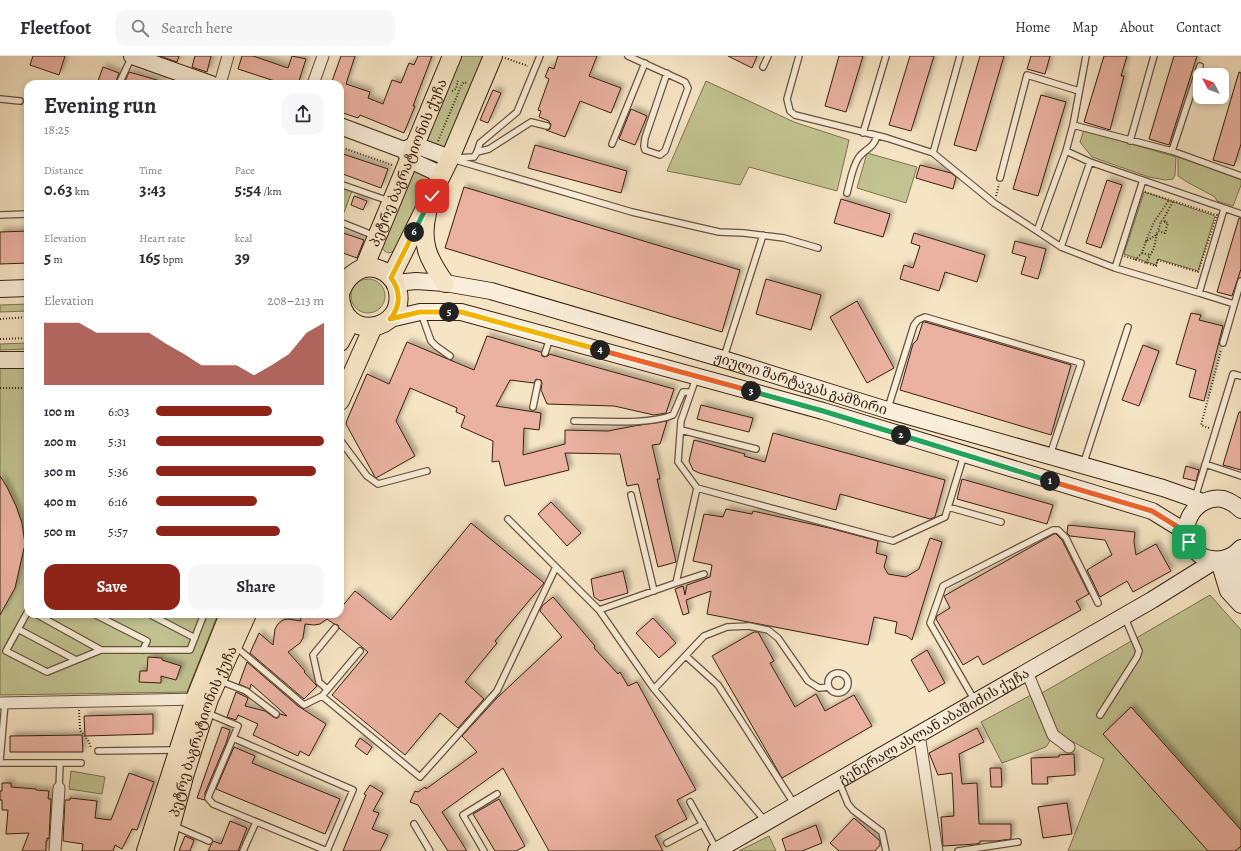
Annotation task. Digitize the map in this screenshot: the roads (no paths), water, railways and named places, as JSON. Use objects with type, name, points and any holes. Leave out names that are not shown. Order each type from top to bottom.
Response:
[{"type":"main road","points":[[135,56],[197,80]]},
{"type":"main road","name":"პეტრე ბაგრატიონის ქუჩა","points":[[352,273],[377,237],[392,202],[410,152],[452,56]]},
{"type":"main road","points":[[393,280],[499,57]]},
{"type":"main road","points":[[344,127],[410,152],[450,158]]},
{"type":"main road","points":[[410,152],[442,175]]},
{"type":"main road","points":[[432,196],[424,234],[428,255],[445,283]]},
{"type":"main road","points":[[344,283],[352,273],[376,268],[381,270],[393,280],[398,289],[399,302],[390,319],[374,327],[362,326],[345,318]]},
{"type":"main road","name":"ჟიული შარტავას გამზირი","points":[[393,280],[445,283],[491,291],[723,359],[887,410],[1163,488],[1199,500]]},
{"type":"main road","points":[[0,289],[24,288]]},
{"type":"main road","name":"ჟიული შარტავას გამზირი","points":[[390,319],[420,312],[461,312],[823,411],[1152,511],[1186,532]]},
{"type":"main road","points":[[344,392],[374,327]]},
{"type":"main road","points":[[0,360],[24,360]]},
{"type":"main road","points":[[1241,510],[1233,503],[1223,499],[1199,500],[1188,520],[1186,532],[1189,542],[1200,556],[1216,560],[1221,568],[1228,591],[1241,605]]},
{"type":"main road","name":"გენერალ ასლან აბაშიძის ქუჩა","points":[[1152,600],[1195,562],[1194,550]]},
{"type":"main road","points":[[1239,551],[1234,574],[1241,586]]},
{"type":"main road","name":"გენერალ ასლან აბაშიძის ქუჩა","points":[[717,851],[1152,600],[1216,560],[1230,557],[1239,551]]},
{"type":"main road","name":"პეტრე ბაგრატიონის ქუჩა","points":[[164,851],[203,704],[228,618]]},
{"type":"main road","name":"პეტრე ბაგრატიონის ქუჩა","points":[[146,851],[179,750],[203,704],[218,680],[245,618]]},
{"type":"street","points":[[221,80],[228,56]]},
{"type":"street","points":[[314,80],[323,56]]},
{"type":"street","points":[[1027,672],[1053,735],[1069,747]]},
{"type":"street","points":[[2,703],[79,701],[203,704]]},
{"type":"street","points":[[919,734],[937,851]]},
{"type":"street","points":[[55,851],[59,788]]},
{"type":"lane","points":[[121,80],[135,56]]},
{"type":"lane","points":[[450,158],[474,157],[480,143],[516,112],[540,56]]},
{"type":"lane","points":[[628,56],[667,73],[685,82],[688,88],[665,151],[660,155],[645,150],[644,146],[645,138],[667,73]]},
{"type":"lane","points":[[763,67],[768,56]]},
{"type":"lane","points":[[799,56],[787,99],[790,111],[795,116],[877,136],[934,154],[994,203],[1061,247],[1115,268],[1234,304]]},
{"type":"lane","points":[[863,133],[886,56]]},
{"type":"lane","points":[[934,154],[960,56]]},
{"type":"lane","points":[[1037,231],[1074,125],[1086,56]]},
{"type":"lane","points":[[1130,141],[1154,56]]},
{"type":"lane","points":[[612,144],[645,63]]},
{"type":"lane","points":[[1172,151],[1200,66]]},
{"type":"lane","points":[[1000,178],[1027,75],[1079,91]]},
{"type":"lane","points":[[0,99],[20,101]]},
{"type":"lane","points":[[477,152],[489,149],[531,122],[547,126]]},
{"type":"lane","points":[[1074,125],[1172,151],[1241,176]]},
{"type":"lane","points":[[847,193],[855,163],[860,156],[875,144],[877,136]]},
{"type":"lane","points":[[1066,151],[1090,162],[1241,214]]},
{"type":"lane","points":[[450,158],[632,212],[719,232],[784,238],[818,248]]},
{"type":"lane","points":[[1061,247],[1090,162]]},
{"type":"lane","points":[[1115,268],[1143,180]]},
{"type":"lane","points":[[344,185],[392,202]]},
{"type":"lane","points":[[1199,293],[1224,209]]},
{"type":"lane","points":[[0,215],[24,214]]},
{"type":"lane","points":[[344,224],[377,237]]},
{"type":"lane","points":[[723,359],[763,235]]},
{"type":"lane","points":[[1223,343],[1241,280]]},
{"type":"lane","points":[[420,312],[431,341],[450,356]]},
{"type":"lane","points":[[887,410],[914,325],[918,320],[925,317],[1081,363],[1050,456]]},
{"type":"lane","points":[[1082,465],[1128,327]]},
{"type":"lane","points":[[545,353],[550,336]]},
{"type":"lane","points":[[1199,500],[1205,464],[1233,374],[1241,376]]},
{"type":"lane","points":[[697,376],[681,421],[678,462],[697,488],[893,541],[945,517],[964,455]]},
{"type":"lane","points":[[533,407],[538,383]]},
{"type":"lane","points":[[574,421],[633,421],[665,418],[673,415],[684,392],[691,392]]},
{"type":"lane","points":[[681,430],[756,449]]},
{"type":"lane","points":[[344,445],[367,476],[378,484],[427,471]]},
{"type":"lane","points":[[1205,464],[1241,476]]},
{"type":"lane","points":[[676,583],[697,488]]},
{"type":"lane","points":[[631,495],[654,591]]},
{"type":"lane","points":[[948,507],[1001,522]]},
{"type":"lane","points":[[508,519],[599,610],[654,689],[766,822]]},
{"type":"lane","points":[[975,702],[930,623],[943,586],[1053,530],[1058,530],[1066,538],[1098,603]]},
{"type":"lane","points":[[322,696],[420,777],[497,690],[556,567]]},
{"type":"lane","points":[[599,610],[704,574]]},
{"type":"lane","points":[[1100,715],[1137,657],[1139,651],[1124,616]]},
{"type":"lane","points":[[24,618],[6,651],[47,672],[101,650],[190,650],[201,618]]},
{"type":"lane","points":[[43,618],[101,650]]},
{"type":"lane","points":[[102,618],[147,641],[143,650]]},
{"type":"lane","points":[[156,618],[194,638]]},
{"type":"lane","points":[[654,689],[704,636],[726,627],[749,626],[768,630],[778,638],[808,681],[819,688],[829,687]]},
{"type":"lane","points":[[327,689],[319,682],[313,655],[335,628]]},
{"type":"lane","points":[[18,629],[76,660]]},
{"type":"lane","points":[[233,644],[304,705],[322,696],[360,651]]},
{"type":"lane","points":[[686,656],[718,684],[795,805]]},
{"type":"lane","points":[[218,680],[246,691],[276,714]]},
{"type":"lane","points":[[2,703],[0,762],[60,764],[81,763]]},
{"type":"lane","points":[[203,704],[238,726],[232,738],[208,798],[213,804],[327,851],[353,790],[232,738]]},
{"type":"lane","points":[[98,752],[179,750]]},
{"type":"lane","points":[[59,788],[60,764]]},
{"type":"lane","points":[[838,781],[848,804],[853,810],[882,832],[886,851]]},
{"type":"lane","points":[[484,851],[463,815],[497,794]]},
{"type":"lane","points":[[690,802],[717,851]]},
{"type":"lane","points":[[243,851],[256,822]]},
{"type":"lane","points":[[414,824],[430,851]]},
{"type":"lane","points":[[667,843],[703,824]]},
{"type":"lane","points":[[171,825],[209,841]]},
{"type":"lane","points":[[958,851],[1018,842]]}]
